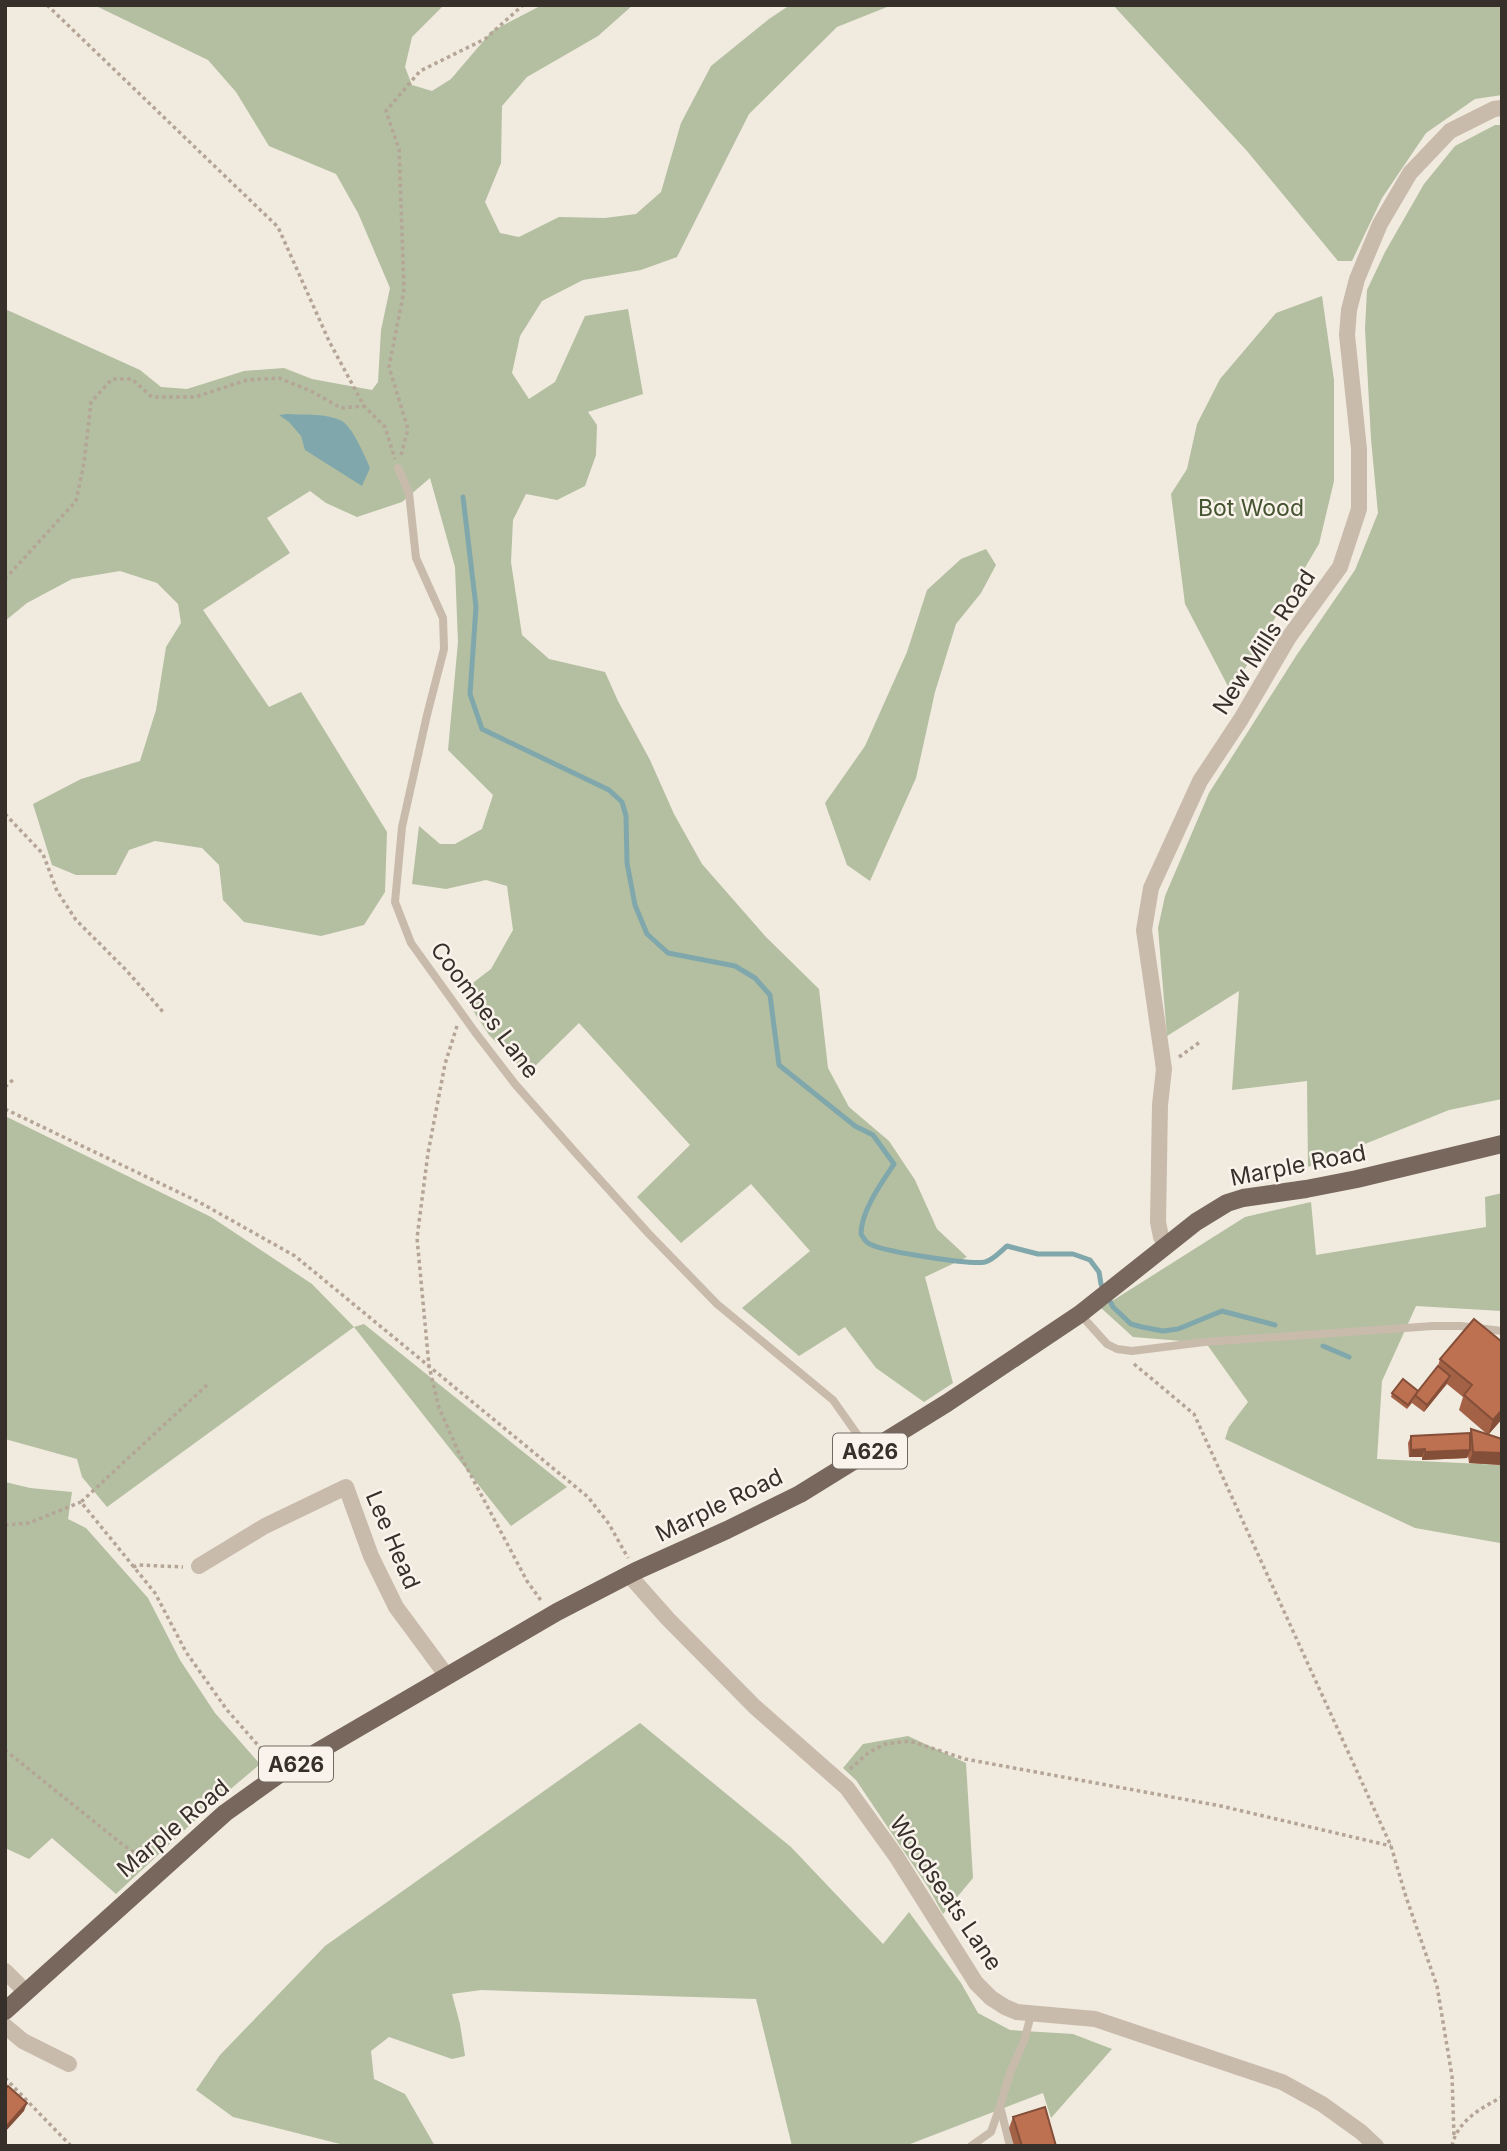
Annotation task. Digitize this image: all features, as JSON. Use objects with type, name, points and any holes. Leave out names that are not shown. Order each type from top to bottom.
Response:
[{"type":"main road","name":"Marple Road","points":[[5,2011],[225,1813],[281,1773],[551,1616],[633,1573],[800,1494],[947,1403],[1080,1314],[1196,1222],[1227,1203],[1357,1179],[1502,1144]]},
{"type":"street","name":"New Mills Road","points":[[1166,1245],[1158,1222],[1160,1105],[1164,1069],[1144,930],[1151,888],[1200,781],[1289,638],[1340,567],[1359,509],[1359,449],[1347,335],[1349,310],[1357,279],[1380,225],[1410,173],[1450,131],[1494,109],[1502,108]]},
{"type":"street","name":"Lee Head","points":[[199,1566],[265,1525],[346,1488],[370,1556],[396,1606],[447,1676]]},
{"type":"street","name":"Woodseats Lane","points":[[633,1573],[668,1619],[755,1707],[847,1788],[895,1856],[976,1983],[991,1998],[1005,2007],[1031,2015],[1095,2019],[1282,2082],[1322,2104],[1376,2146]]},
{"type":"street","points":[[5,1971],[25,1991]]},
{"type":"street","points":[[5,2026],[23,2041],[69,2064]]},
{"type":"lane","name":"Coombes Lane","points":[[398,467],[408,493],[416,558],[443,618],[444,649],[402,827],[395,902],[411,943],[515,1084],[649,1234],[717,1304],[833,1400],[869,1451]]},
{"type":"lane","points":[[1080,1314],[1107,1344],[1117,1349],[1132,1350],[1204,1342],[1433,1326],[1502,1331]]},
{"type":"lane","points":[[971,2146],[991,2132],[1031,2015]]},
{"type":"lane","points":[[1000,2106],[1010,2146]]},
{"type":"path","points":[[47,5],[278,228],[329,341],[364,406],[385,427],[398,467]]},
{"type":"path","points":[[398,467],[408,429],[389,367],[404,290],[399,149],[386,111],[420,71],[485,39],[523,5]]},
{"type":"path","points":[[5,579],[76,501],[85,463],[91,402],[112,379],[132,379],[152,397],[195,397],[247,380],[279,378],[311,391],[341,408],[364,406]]},
{"type":"path","points":[[5,814],[43,854],[57,891],[76,920],[164,1013]]},
{"type":"path","points":[[461,1013],[446,1064],[428,1153],[417,1238],[429,1366],[439,1408],[459,1453],[527,1581],[551,1616]]},
{"type":"path","points":[[1164,1069],[1200,1042]]},
{"type":"path","points":[[5,1087],[15,1078]]},
{"type":"path","points":[[5,1109],[200,1202],[295,1256],[588,1497],[609,1524],[633,1573]]},
{"type":"path","points":[[1117,1349],[1194,1414],[1391,1846],[1437,1986],[1452,2076],[1452,2146]]},
{"type":"path","points":[[5,1525],[29,1522],[81,1502],[207,1385]]},
{"type":"path","points":[[81,1502],[155,1593],[186,1652],[227,1710],[281,1773]]},
{"type":"path","points":[[133,1567],[199,1566]]},
{"type":"path","points":[[839,1781],[868,1753],[885,1744],[909,1741],[965,1759],[1221,1807],[1391,1846]]},
{"type":"path","points":[[5,1750],[122,1844],[160,1870]]},
{"type":"path","points":[[5,2078],[71,2146]]},
{"type":"path","points":[[1454,2136],[1477,2111],[1502,2097]]},
{"type":"green space","points":[[94,5],[444,5],[412,37],[405,67],[412,85],[432,91],[451,79],[492,31],[542,5],[633,5],[598,36],[527,77],[502,106],[501,163],[485,202],[500,233],[519,237],[559,217],[605,218],[636,214],[661,192],[681,123],[711,66],[790,5],[892,5],[837,27],[749,114],[677,257],[641,270],[583,280],[542,301],[520,336],[512,373],[529,399],[555,382],[585,316],[628,309],[643,394],[588,412],[597,425],[596,455],[585,486],[557,500],[526,494],[513,520],[511,562],[522,635],[549,659],[605,672],[674,814],[702,864],[766,937],[819,989],[828,1068],[849,1107],[889,1141],[915,1180],[937,1229],[967,1257],[925,1277],[953,1383],[924,1402],[876,1368],[845,1327],[799,1356],[742,1308],[810,1251],[751,1184],[681,1243],[637,1197],[690,1145],[579,1023],[527,1074],[489,1035],[461,992],[491,969],[513,930],[507,886],[486,880],[446,889],[412,884],[419,826],[440,844],[455,844],[482,829],[493,795],[448,750],[458,642],[455,567],[430,478],[402,502],[357,517],[326,503],[310,491],[267,518],[290,553],[203,610],[269,707],[301,692],[387,832],[385,892],[364,925],[321,936],[244,922],[223,900],[219,865],[202,848],[155,841],[129,850],[116,875],[76,875],[52,865],[33,804],[81,779],[140,761],[156,710],[166,647],[181,623],[178,604],[157,583],[120,571],[72,579],[27,603],[5,621],[5,309],[140,370],[161,387],[187,389],[244,371],[284,368],[312,379],[372,390],[378,382],[381,330],[390,288],[358,213],[336,174],[269,146],[236,92],[208,60]]},
{"type":"green space","points":[[1113,5],[1502,5],[1502,95],[1475,99],[1426,133],[1382,198],[1352,261],[1338,261],[1247,151]]},
{"type":"green space","points":[[1495,125],[1502,125],[1502,1099],[1449,1110],[1308,1167],[1307,1081],[1232,1090],[1239,991],[1167,1036],[1158,928],[1165,896],[1209,793],[1296,656],[1355,570],[1378,513],[1365,329],[1367,290],[1385,252],[1424,184],[1455,146]]},
{"type":"green space","name":"Bot Wood","points":[[1322,296],[1334,380],[1334,481],[1319,544],[1231,692],[1185,604],[1171,494],[1187,469],[1197,424],[1220,379],[1276,313]]},
{"type":"green space","points":[[986,549],[996,565],[981,593],[956,624],[935,692],[916,778],[870,881],[847,865],[825,803],[865,746],[907,652],[927,590],[961,559]]},
{"type":"green space","points":[[5,1116],[211,1217],[312,1284],[354,1327],[107,1507],[82,1477],[77,1459],[5,1439]]},
{"type":"green space","points":[[1502,1193],[1502,1311],[1416,1306],[1382,1381],[1377,1459],[1502,1465],[1500,1543],[1415,1528],[1225,1439],[1229,1427],[1248,1402],[1206,1343],[1133,1337],[1101,1308],[1245,1217],[1311,1202],[1316,1255],[1486,1227],[1485,1197]]},
{"type":"green space","points":[[364,1324],[567,1487],[511,1526],[354,1327]]},
{"type":"green space","points":[[5,1482],[30,1488],[72,1492],[68,1519],[86,1528],[148,1598],[180,1660],[215,1713],[260,1764],[116,1894],[52,1838],[29,1859],[5,1848]]},
{"type":"green space","points":[[640,1723],[791,1847],[883,1944],[909,1912],[961,1983],[978,2013],[1010,2030],[1073,2034],[1112,2049],[1051,2118],[1043,2093],[905,2146],[792,2146],[756,1999],[481,1990],[452,1994],[465,2056],[452,2059],[389,2037],[371,2051],[374,2079],[405,2094],[435,2146],[348,2146],[233,2117],[196,2090],[220,2055],[325,1946]]},
{"type":"green space","points":[[908,1736],[966,1763],[973,1878],[943,1914],[928,1887],[856,1780],[843,1768],[863,1744]]},
{"type":"water","points":[[279,415],[315,415],[342,421],[358,443],[370,468],[362,486],[305,450],[301,436]]},
{"type":"building","points":[[1474,1319],[1502,1342],[1502,1410],[1493,1420],[1464,1395],[1472,1385],[1440,1359]]},
{"type":"building","points":[[1438,1366],[1450,1376],[1427,1405],[1415,1395]]},
{"type":"building","points":[[1403,1379],[1418,1391],[1408,1405],[1392,1393]]},
{"type":"building","points":[[1471,1429],[1502,1439],[1502,1453],[1473,1452]]},
{"type":"building","points":[[1470,1433],[1470,1450],[1411,1450],[1411,1436]]},
{"type":"building","points":[[8,2086],[27,2103],[5,2128],[5,2090]]},
{"type":"building","points":[[1045,2107],[1056,2146],[1022,2146],[1013,2117]]},
{"type":"waterway","points":[[463,497],[476,607],[470,694],[482,729],[609,790],[622,802],[626,816],[627,863],[635,905],[647,934],[668,953],[735,966],[755,978],[770,995],[779,1065],[855,1126],[873,1135],[894,1164],[864,1216],[861,1234],[867,1242],[910,1254],[976,1262],[991,1259],[1007,1246],[1038,1254],[1073,1254],[1090,1260],[1099,1272],[1101,1284],[1113,1307],[1131,1324],[1163,1331],[1178,1329],[1222,1311],[1275,1325]]},
{"type":"waterway","points":[[1323,1346],[1349,1357]]}]
